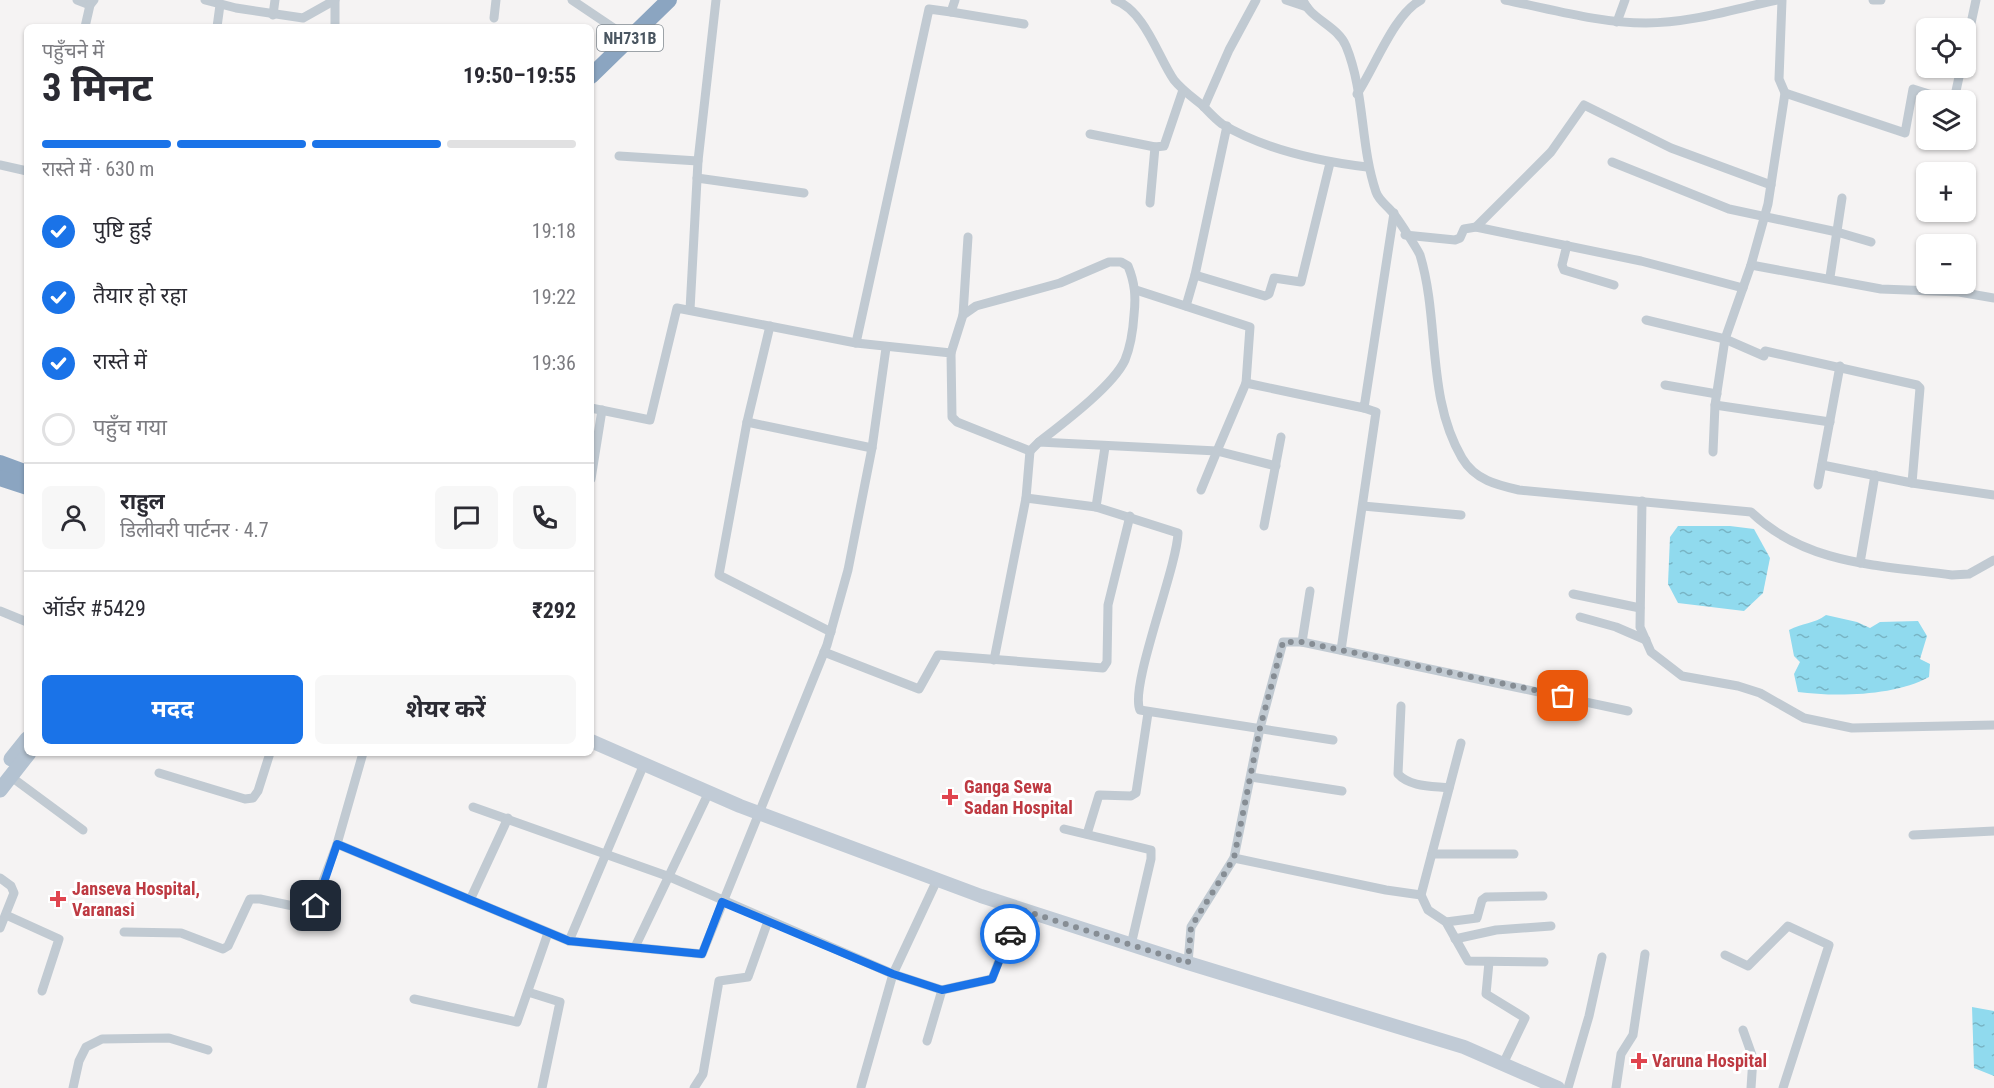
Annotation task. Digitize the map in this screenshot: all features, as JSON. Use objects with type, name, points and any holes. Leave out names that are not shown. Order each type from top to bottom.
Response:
[{"type":"highway","name":"NH731B","points":[[594,59],[655,0]]},
{"type":"highway","name":"NH731B","points":[[594,73],[669,0]]},
{"type":"highway","points":[[0,463],[24,472]]},
{"type":"highway","points":[[0,478],[24,486]]},
{"type":"main road","points":[[0,790],[5,775],[24,745]]},
{"type":"main road","points":[[5,775],[26,756]]},
{"type":"street","points":[[77,0],[92,2],[86,24]]},
{"type":"street","points":[[205,0],[273,15],[309,17],[335,0]]},
{"type":"street","points":[[273,15],[275,0]]},
{"type":"street","points":[[335,0],[335,24]]},
{"type":"street","points":[[494,18],[496,0]]},
{"type":"street","points":[[572,0],[621,33]]},
{"type":"street","points":[[690,310],[698,161],[716,0]]},
{"type":"street","points":[[951,12],[956,0]]},
{"type":"street","points":[[1204,107],[1229,50],[1256,0]]},
{"type":"street","points":[[1286,0],[1305,4],[1329,24],[1345,44],[1357,94],[1367,167],[1378,197],[1394,213],[1405,235],[1419,252],[1430,297],[1442,413],[1462,459],[1472,471],[1490,484],[1519,490],[1751,512],[1770,531],[1798,546],[1841,560],[1952,575],[1969,574],[1994,560]]},
{"type":"street","points":[[1357,94],[1410,5],[1421,0]]},
{"type":"street","points":[[1505,0],[1617,22],[1646,23],[1688,19],[1777,0]]},
{"type":"street","points":[[1617,22],[1625,0]]},
{"type":"street","points":[[1713,452],[1715,405],[1725,339],[1751,265],[1764,218],[1785,93],[1779,79],[1782,0]]},
{"type":"street","points":[[1873,0],[1881,0]]},
{"type":"street","points":[[1972,18],[1976,0]]},
{"type":"street","points":[[1120,1],[1131,11],[1159,49],[1174,79],[1183,90],[1227,126],[1279,150],[1330,163],[1367,167]]},
{"type":"street","points":[[217,24],[220,5]]},
{"type":"street","points":[[856,343],[929,9],[1024,24]]},
{"type":"street","points":[[1785,93],[1905,133],[1913,89],[1916,90]]},
{"type":"street","points":[[1090,134],[1155,147],[1166,143],[1183,90]]},
{"type":"street","points":[[1476,227],[1551,152],[1584,105],[1671,148],[1771,184]]},
{"type":"street","points":[[1186,306],[1195,275],[1227,126]]},
{"type":"street","points":[[1150,203],[1155,147]]},
{"type":"street","points":[[618,156],[698,161]]},
{"type":"street","points":[[1612,162],[1730,209],[1837,232],[1871,242]]},
{"type":"street","points":[[1195,275],[1265,296],[1269,294],[1274,278],[1302,282],[1330,163]]},
{"type":"street","points":[[0,165],[24,170]]},
{"type":"street","points":[[697,178],[804,193]]},
{"type":"street","points":[[1830,277],[1842,198]]},
{"type":"street","points":[[1364,408],[1394,213]]},
{"type":"street","points":[[1405,235],[1455,240],[1460,238],[1464,229],[1476,227],[1641,261],[1743,288]]},
{"type":"street","points":[[969,237],[963,315],[951,353],[952,417],[957,422],[1030,451]]},
{"type":"street","points":[[1567,245],[1562,265],[1564,270],[1614,285]]},
{"type":"street","points":[[963,315],[976,306],[1059,283],[1115,261],[1128,266],[1136,290],[1133,335],[1124,362],[1105,385],[1030,451],[1026,498],[994,660]]},
{"type":"street","points":[[1751,265],[1830,277],[1889,290],[1959,292],[1994,298]]},
{"type":"street","points":[[1136,290],[1250,327],[1246,383],[1201,490]]},
{"type":"street","points":[[594,409],[650,420],[677,308],[886,348],[951,353]]},
{"type":"street","points":[[1646,320],[1725,339],[1764,353],[1840,366],[1914,383],[1920,388],[1912,483]]},
{"type":"street","points":[[770,326],[747,422],[719,575],[831,632]]},
{"type":"street","points":[[337,844],[569,941],[702,954],[831,632],[848,570],[872,448],[886,348]]},
{"type":"street","points":[[1818,485],[1840,366]]},
{"type":"street","points":[[1246,383],[1376,412],[1341,650]]},
{"type":"street","points":[[1665,385],[1717,394]]},
{"type":"street","points":[[1715,405],[1830,422]]},
{"type":"street","points":[[594,460],[602,410]]},
{"type":"street","points":[[747,422],[872,448]]},
{"type":"street","points":[[1264,526],[1281,437]]},
{"type":"street","points":[[1039,442],[1217,451],[1276,466]]},
{"type":"street","points":[[1096,507],[1105,447]]},
{"type":"street","points":[[1822,465],[1912,483],[1994,495]]},
{"type":"street","points":[[1860,562],[1875,475]]},
{"type":"street","points":[[1026,498],[1096,507],[1178,533],[1138,709],[1148,713],[1333,740]]},
{"type":"street","points":[[1642,501],[1640,627],[1651,652],[1682,676],[1738,686],[1760,693],[1815,721],[1852,728],[1994,725]]},
{"type":"street","points":[[1363,506],[1461,515]]},
{"type":"street","points":[[824,652],[919,689],[938,655],[1106,666],[1108,605],[1130,516]]},
{"type":"street","points":[[1302,642],[1310,591]]},
{"type":"street","points":[[1573,594],[1640,608]]},
{"type":"street","points":[[0,611],[24,621]]},
{"type":"street","points":[[1580,617],[1616,627],[1646,640]]},
{"type":"street","points":[[1188,963],[1191,927],[1234,858],[1260,728],[1283,642],[1302,642],[1628,711]]},
{"type":"street","points":[[1401,706],[1398,774],[1403,780],[1416,784],[1449,788]]},
{"type":"street","points":[[1087,834],[1099,795],[1134,796],[1148,713]]},
{"type":"street","points":[[594,742],[758,813],[937,880],[1131,945],[1464,1047],[1558,1088]]},
{"type":"street","points":[[1461,743],[1421,895],[1428,910],[1446,922],[1468,961],[1544,962]]},
{"type":"street","points":[[159,773],[245,799],[253,798],[258,791],[269,756]]},
{"type":"street","points":[[124,932],[181,933],[226,948],[250,899],[312,910],[337,844],[362,756]]},
{"type":"street","points":[[569,941],[644,764]]},
{"type":"street","points":[[5,775],[83,830]]},
{"type":"street","points":[[1251,777],[1342,791]]},
{"type":"street","points":[[635,947],[709,792]]},
{"type":"street","points":[[473,807],[606,852],[670,877],[722,902],[893,974],[942,990],[992,979],[1019,909]]},
{"type":"street","points":[[470,900],[508,818]]},
{"type":"street","points":[[1064,829],[1151,850],[1151,859],[1131,945]]},
{"type":"street","points":[[1913,835],[1994,831]]},
{"type":"street","points":[[1432,854],[1514,854]]},
{"type":"street","points":[[1234,858],[1386,890],[1421,895]]},
{"type":"street","points":[[0,878],[11,886],[14,893],[0,928]]},
{"type":"street","points":[[861,1088],[893,974],[937,880]]},
{"type":"street","points":[[1446,922],[1477,918],[1482,900],[1486,897],[1543,896]]},
{"type":"street","points":[[6,915],[59,939],[42,991]]},
{"type":"street","points":[[694,1088],[703,1074],[719,981],[748,977],[768,921]]},
{"type":"street","points":[[1455,939],[1496,930],[1551,926]]},
{"type":"street","points":[[1725,956],[1748,966],[1788,926],[1829,945],[1783,1088]]},
{"type":"street","points":[[414,999],[517,1022],[549,933]]},
{"type":"street","points":[[1616,1088],[1621,1054],[1633,1035],[1645,954]]},
{"type":"street","points":[[1568,1088],[1589,1016],[1602,957]]},
{"type":"street","points":[[1489,962],[1486,994],[1525,1018],[1503,1064]]},
{"type":"street","points":[[927,1041],[942,990]]},
{"type":"street","points":[[528,992],[560,1002],[542,1088]]},
{"type":"street","points":[[1743,1030],[1753,1058],[1751,1088]]},
{"type":"street","points":[[73,1088],[79,1061],[86,1047],[102,1039],[169,1038],[208,1050]]},
{"type":"water","points":[[1678,526],[1730,526],[1754,529],[1770,558],[1763,593],[1744,611],[1678,603],[1668,584],[1670,537]]},
{"type":"water","points":[[1826,615],[1857,622],[1870,628],[1880,622],[1918,621],[1927,636],[1920,659],[1930,664],[1929,677],[1900,688],[1865,694],[1798,692],[1794,674],[1800,662],[1794,656],[1789,630]]},
{"type":"water","points":[[1972,1007],[1994,1011],[1994,1076],[1974,1068]]},
{"type":"way so far","points":[[1010,934],[1019,909],[1188,963],[1191,927],[1234,858],[1260,728],[1283,642],[1302,642],[1563,696]]},
{"type":"place","name":"Ganga Sewa Sadan Hospital","points":[[950,797]]},
{"type":"place","name":"Janseva Hospital, Varanasi","points":[[58,899]]},
{"type":"place","name":"Varuna Hospital","points":[[1639,1061]]},
{"type":"route","points":[[316,906],[337,844],[569,941],[702,954],[722,902],[893,974],[942,990],[992,979],[1010,934]]}]
